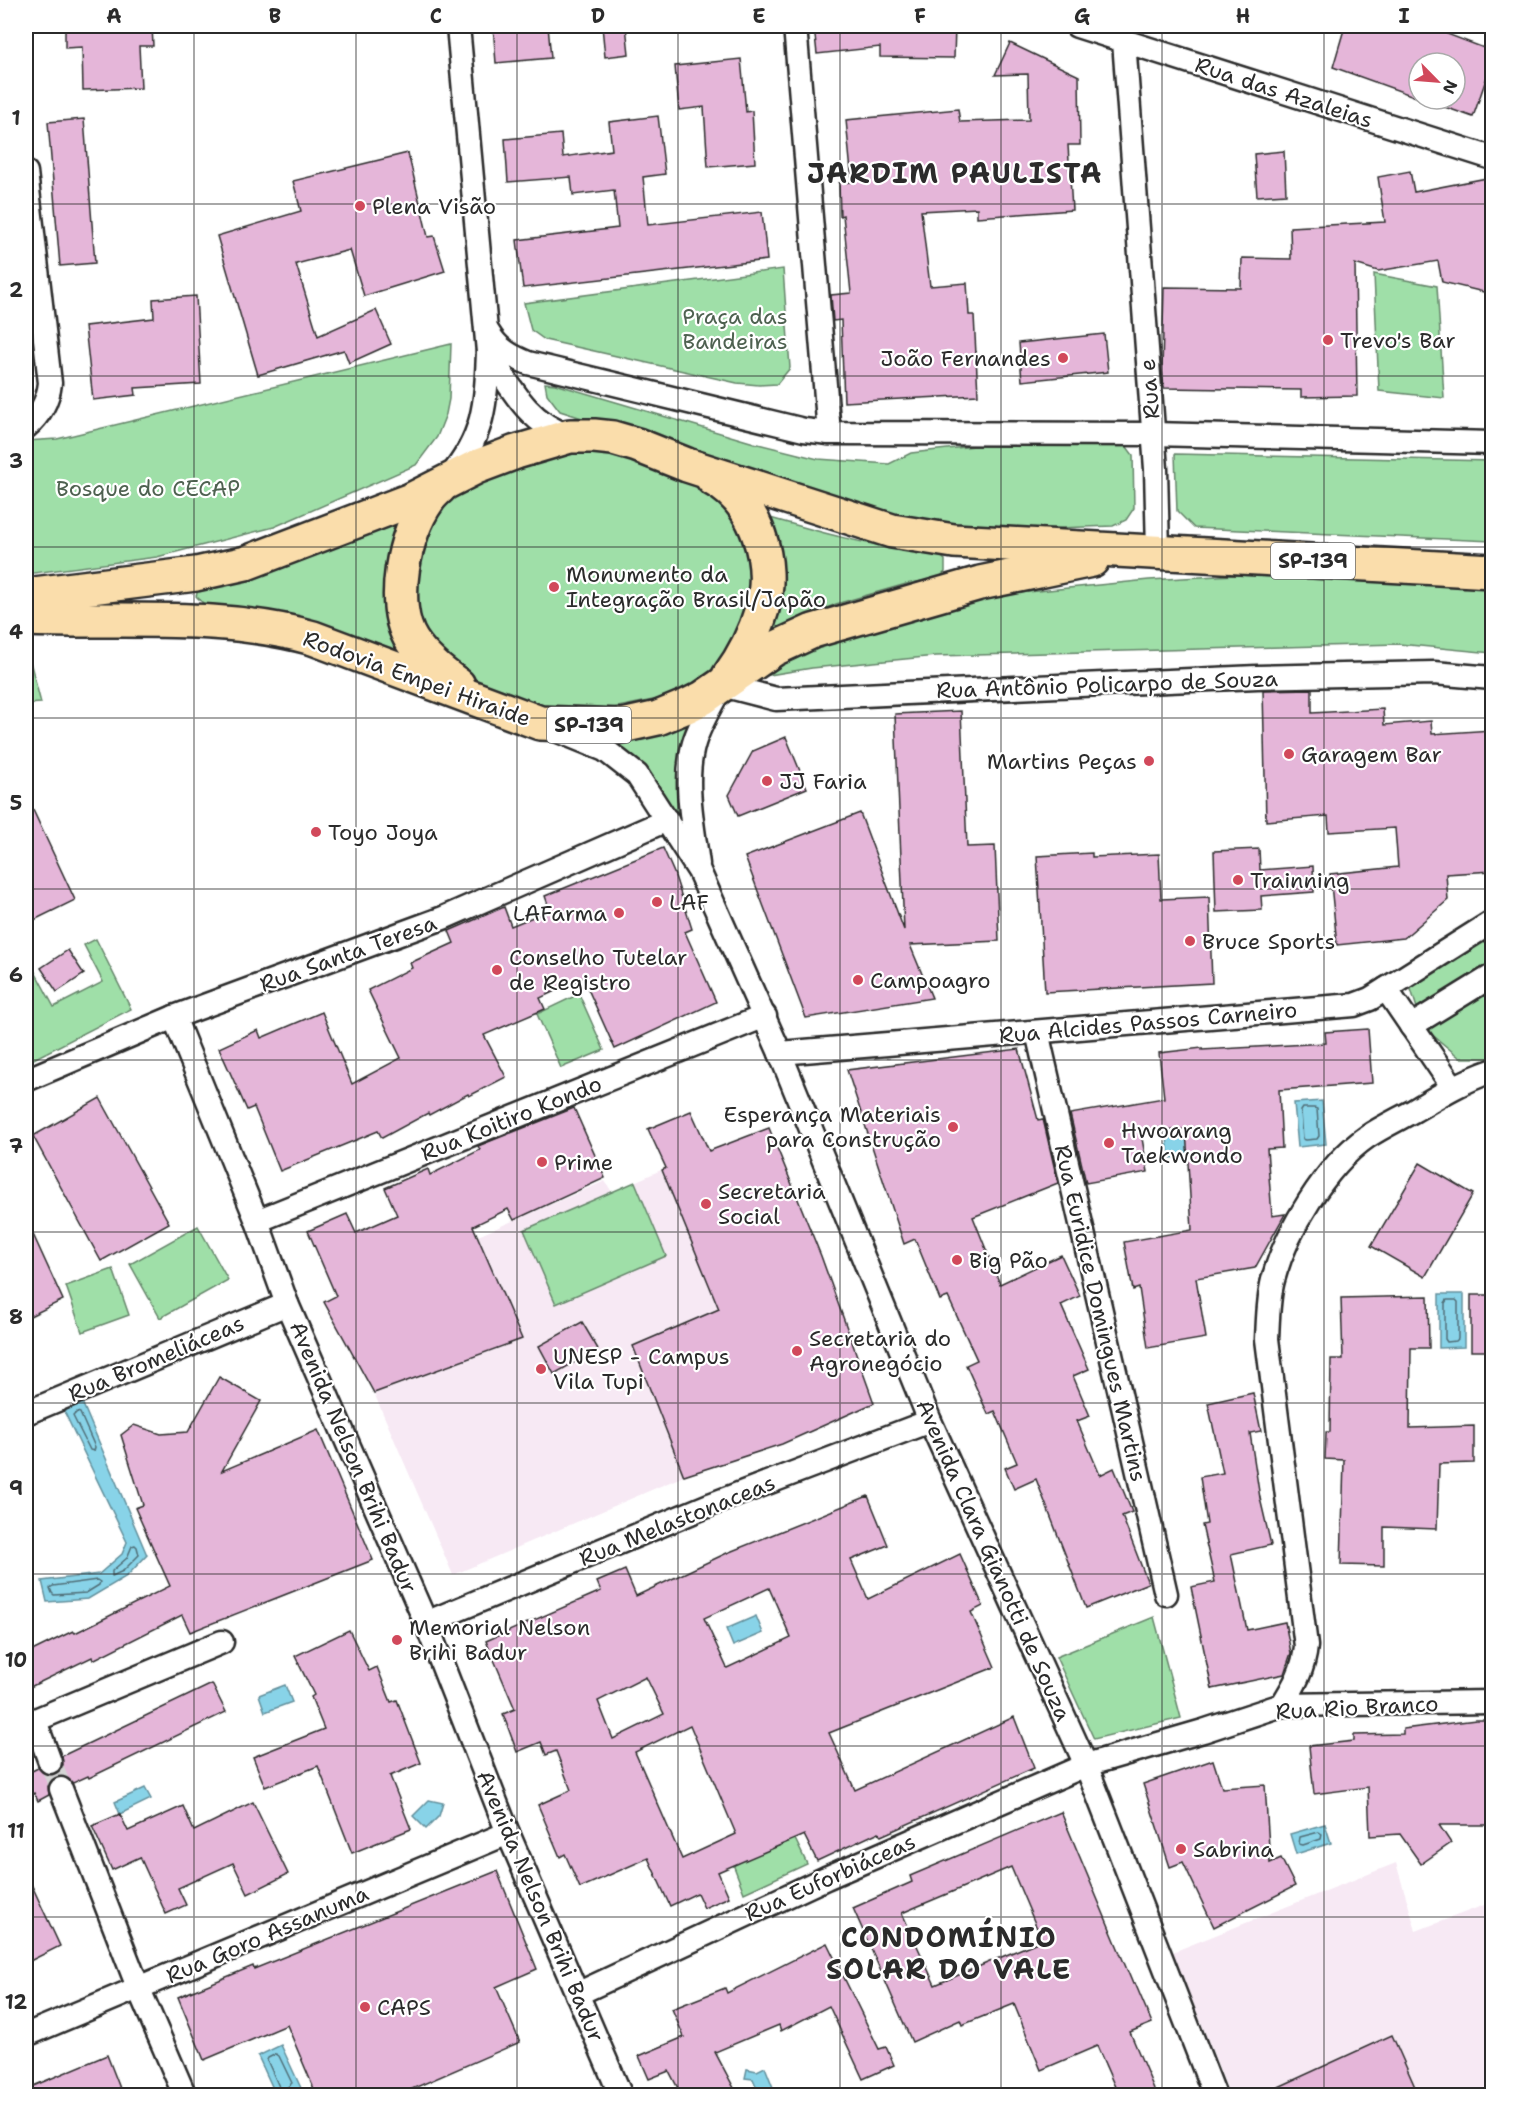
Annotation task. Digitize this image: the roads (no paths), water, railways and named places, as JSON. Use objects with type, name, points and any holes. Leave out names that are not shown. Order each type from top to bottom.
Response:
[{"type":"main road","name":"Rodovia Empei Hiraide","points":[[26,596],[196,574],[246,563],[411,500],[476,467],[570,436],[613,438],[687,465],[892,531],[926,538],[1492,571]]},
{"type":"main road","points":[[687,465],[719,482],[737,497],[758,531],[763,549],[765,583],[762,610],[743,653],[722,685]]},
{"type":"main road","points":[[446,481],[427,501],[409,537],[402,578],[401,601],[404,622],[411,640],[439,670],[475,696],[499,709]]},
{"type":"main road","name":"Rodovia Empei Hiraide","points":[[26,619],[199,620],[260,626],[313,638],[540,723],[622,726],[687,706],[774,649],[813,631],[981,583],[1146,551]]},
{"type":"street","points":[[446,481],[466,456],[476,437],[486,399],[488,342],[458,26]]},
{"type":"street","points":[[795,26],[829,433]]},
{"type":"street","name":"Rua das Azaleias","points":[[1077,26],[1492,158]]},
{"type":"street","name":"Rua e","points":[[1124,41],[1153,434],[1492,443]]},
{"type":"street","points":[[26,172],[50,383],[49,395],[44,407],[26,428]]},
{"type":"street","points":[[488,342],[510,356],[528,363],[804,430],[829,433],[1153,434],[1156,469],[1146,551]]},
{"type":"street","points":[[488,342],[520,402],[555,432],[570,436]]},
{"type":"street","name":"Rua Antônio Policarpo de Souza","points":[[722,685],[776,699],[1257,677],[1434,673],[1492,678]]},
{"type":"street","points":[[699,871],[690,806],[691,755],[698,730],[722,685]]},
{"type":"street","name":"Avenida Clara Gianotti de Souza","points":[[540,723],[605,750],[637,775],[699,871],[765,1016],[930,1421],[1086,1765],[1215,2096]]},
{"type":"street","name":"Rua Santa Teresa","points":[[26,1080],[174,1017],[443,918],[667,820]]},
{"type":"street","name":"Rua Alcides Passos Carneiro","points":[[780,1053],[1354,1005],[1370,999],[1492,922]]},
{"type":"street","points":[[1411,1026],[1492,976]]},
{"type":"street","points":[[1386,989],[1453,1087]]},
{"type":"street","name":"Rua Koitiro Kondo","points":[[257,1221],[765,1016]]},
{"type":"street","name":"Avenida Nelson Brihi Badur","points":[[174,1017],[257,1221],[287,1304],[426,1623],[508,1833],[621,2096]]},
{"type":"street","name":"Rua Euridice Domingues Martins","points":[[1037,1032],[1166,1594]]},
{"type":"street","points":[[1282,1705],[1297,1682],[1305,1661],[1306,1646],[1267,1340],[1272,1283],[1279,1259],[1294,1228],[1328,1176],[1366,1137],[1453,1087],[1492,1071]]},
{"type":"street","name":"Rua Bromeliáceas","points":[[26,1413],[287,1304]]},
{"type":"street","name":"Rua Melastonaceas","points":[[426,1623],[712,1504],[930,1421]]},
{"type":"street","points":[[50,1762],[30,1723],[222,1642]]},
{"type":"street","name":"Rua Rio Branco","points":[[1086,1765],[1282,1705],[1492,1702]]},
{"type":"street","name":"Rua Euforbiáceas","points":[[577,1994],[826,1878],[1086,1765]]},
{"type":"street","points":[[61,1789],[138,1987],[185,2096]]},
{"type":"street","name":"Rua Goro Assanuma","points":[[26,2035],[508,1833]]},
{"type":"water","points":[[1322,1101],[1326,1144],[1298,1147],[1294,1103]]},
{"type":"water","points":[[1205,1135],[1207,1155],[1169,1158],[1167,1138]]},
{"type":"water","points":[[1439,1294],[1464,1294],[1464,1347],[1439,1348]]},
{"type":"water","points":[[82,1402],[147,1555],[127,1576],[88,1599],[47,1602],[42,1581],[99,1574],[122,1554],[127,1542],[64,1411]]},
{"type":"water","points":[[756,1616],[763,1633],[733,1646],[726,1629]]},
{"type":"water","points":[[285,1685],[292,1702],[265,1712],[259,1695]]},
{"type":"water","points":[[145,1788],[151,1799],[120,1814],[115,1802]]},
{"type":"water","points":[[429,1800],[443,1803],[439,1816],[426,1829],[413,1816]]},
{"type":"water","points":[[1325,1824],[1331,1843],[1296,1854],[1290,1834]]},
{"type":"water","points":[[281,2045],[301,2088],[284,2095],[276,2095],[258,2056]]},
{"type":"water","points":[[765,2067],[776,2095],[760,2095],[753,2079],[745,2078],[747,2069],[757,2071]]},
{"type":"tunnel","points":[[50,1762],[61,1789]]},
{"type":"place","name":"Plena Visão","points":[[360,206]]},
{"type":"place","name":"Trevo's Bar","points":[[1328,340]]},
{"type":"place","name":"João Fernandes","points":[[1063,358]]},
{"type":"place","name":"Monumento da Integração Brasil/Japão","points":[[554,587]]},
{"type":"place","name":"Garagem Bar","points":[[1289,754]]},
{"type":"place","name":"Martins Peças","points":[[1149,761]]},
{"type":"place","name":"JJ Faria","points":[[767,781]]},
{"type":"place","name":"Toyo Joya","points":[[316,832]]},
{"type":"place","name":"Trainning","points":[[1238,880]]},
{"type":"place","name":"LAF","points":[[657,902]]},
{"type":"place","name":"LAFarma","points":[[619,913]]},
{"type":"place","name":"Bruce Sports","points":[[1190,941]]},
{"type":"place","name":"Conselho Tutelar de Registro","points":[[497,970]]},
{"type":"place","name":"Campoagro","points":[[858,980]]},
{"type":"place","name":"Esperança Materiais para Construção","points":[[953,1127]]},
{"type":"place","name":"Hwoarang Taekwondo","points":[[1109,1143]]},
{"type":"place","name":"Prime","points":[[542,1162]]},
{"type":"place","name":"Secretaria Social","points":[[706,1204]]},
{"type":"place","name":"Big Pão","points":[[957,1260]]},
{"type":"place","name":"Secretaria do Agronegócio","points":[[797,1351]]},
{"type":"place","name":"UNESP - Campus Vila Tupi","points":[[541,1369]]},
{"type":"place","name":"Memorial Nelson Brihi Badur","points":[[397,1640]]},
{"type":"place","name":"Sabrina","points":[[1181,1849]]},
{"type":"place","name":"CAPS","points":[[365,2007]]},
{"type":"district","name":"JARDIM PAULISTA","points":[[955,173]]},
{"type":"district","name":"CONDOMÍNIO SOLAR DO VALE","points":[[949,1953]]},
{"type":"park label","name":"Praça das Bandeiras","points":[[735,328]]},
{"type":"park label","name":"Bosque do CECAP","points":[[148,488]]}]
